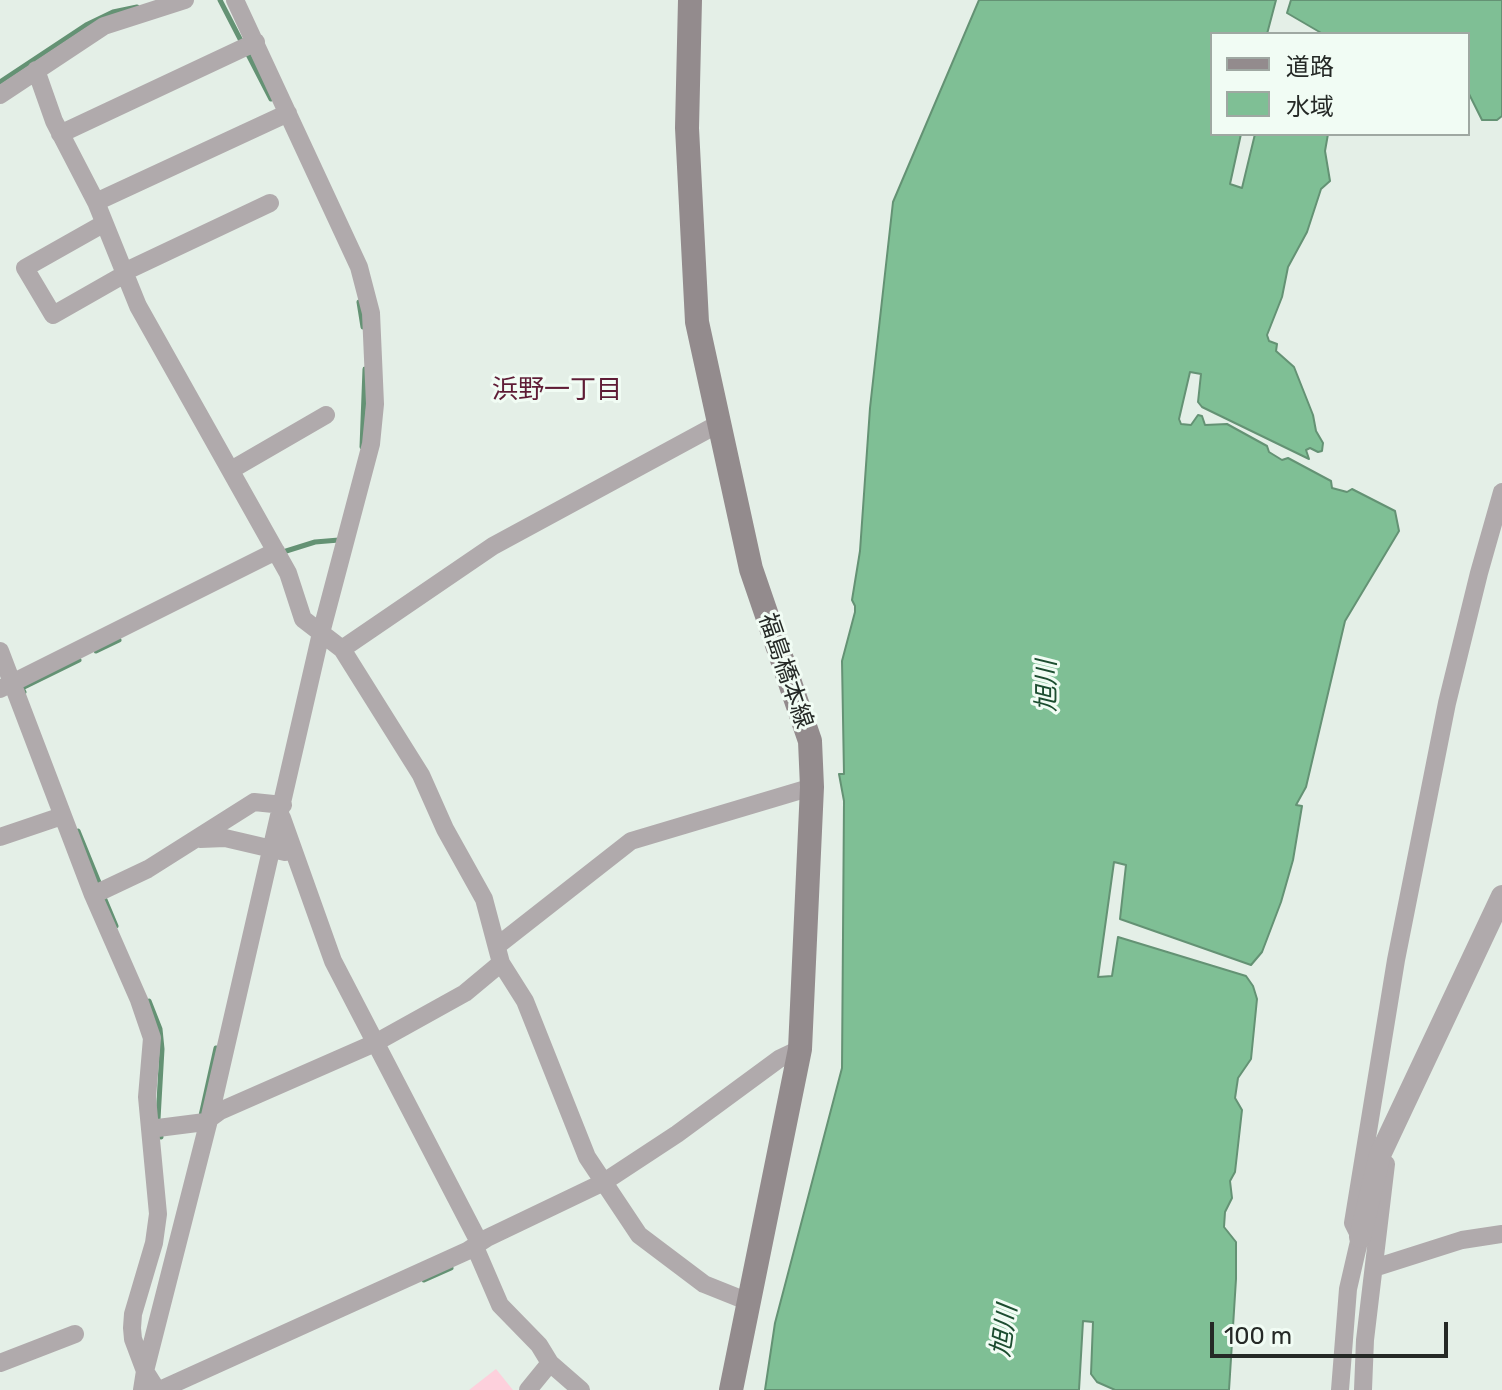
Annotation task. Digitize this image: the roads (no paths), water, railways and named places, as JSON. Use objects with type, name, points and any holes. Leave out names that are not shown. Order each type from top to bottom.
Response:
[{"type":"main road","name":"福島橋本線","points":[[690,0],[687,128],[697,322],[751,569],[810,741],[812,787],[800,1049],[731,1390]]},
{"type":"street","points":[[6,81],[36,70],[104,26],[118,10],[183,0]]},
{"type":"street","points":[[141,1368],[278,807],[316,629],[371,444],[375,404],[371,313],[359,267],[282,116],[250,44],[235,0]]},
{"type":"street","points":[[60,134],[250,44]]},
{"type":"street","points":[[36,70],[60,134],[96,202],[138,306],[288,573],[303,619],[342,649],[421,775],[445,829],[484,899],[499,954],[525,1001],[587,1157],[639,1235],[704,1284],[749,1302]]},
{"type":"street","points":[[96,202],[282,116]]},
{"type":"street","points":[[103,224],[25,268],[53,315],[124,273],[270,203]]},
{"type":"street","points":[[231,470],[326,415]]},
{"type":"street","points":[[342,649],[493,546],[720,423]]},
{"type":"street","points":[[1360,1237],[1353,1223],[1396,960],[1447,703],[1502,492]]},
{"type":"street","points":[[6,686],[276,551]]},
{"type":"street","points":[[0,651],[6,686],[98,892],[152,1038],[147,1097],[156,1128],[158,1214],[154,1243],[133,1314],[132,1328],[141,1368],[159,1390],[604,1182],[677,1134],[779,1059],[800,1049]]},
{"type":"street","points":[[156,1128],[202,1121],[371,1045],[465,993],[499,954],[631,841],[812,787]]},
{"type":"street","points":[[98,892],[148,869],[254,802],[278,807]]},
{"type":"street","points":[[278,807],[333,961],[371,1045],[477,1244],[500,1305],[539,1345],[550,1363],[581,1390]]},
{"type":"street","points":[[0,837],[62,816]]},
{"type":"street","points":[[197,840],[225,838],[293,854]]},
{"type":"street","points":[[1340,1390],[1348,1289],[1380,1155],[1502,896]]},
{"type":"street","points":[[1363,1390],[1365,1340],[1389,1134]]},
{"type":"street","points":[[1374,1268],[1462,1240],[1502,1234]]},
{"type":"street","points":[[0,1363],[75,1334]]},
{"type":"street","points":[[528,1390],[550,1363]]},
{"type":"water","name":"旭川","points":[[979,0],[1276,0],[1268,32],[1210,32],[1210,136],[1241,136],[1230,184],[1242,188],[1255,136],[1328,136],[1325,151],[1330,181],[1321,189],[1307,232],[1288,267],[1282,297],[1267,335],[1269,341],[1277,344],[1276,351],[1294,367],[1323,443],[1322,451],[1306,450],[1309,459],[1202,407],[1198,402],[1201,374],[1190,372],[1179,419],[1181,424],[1191,425],[1198,415],[1202,416],[1205,425],[1227,424],[1267,446],[1269,452],[1282,460],[1288,458],[1331,481],[1332,488],[1347,492],[1352,489],[1395,511],[1399,531],[1345,621],[1306,787],[1296,805],[1302,806],[1293,860],[1262,952],[1251,965],[1120,919],[1126,865],[1114,862],[1098,977],[1112,976],[1118,937],[1246,976],[1253,986],[1257,999],[1251,1059],[1238,1078],[1235,1098],[1242,1110],[1235,1172],[1230,1181],[1232,1198],[1225,1212],[1224,1227],[1236,1242],[1229,1390],[1115,1390],[1097,1382],[1091,1374],[1093,1322],[1083,1321],[1079,1390],[765,1390],[775,1323],[842,1068],[844,801],[839,774],[844,774],[842,661],[855,612],[852,600],[860,551],[870,408],[893,202]]},
{"type":"water","points":[[1291,0],[1502,0],[1502,116],[1497,120],[1482,120],[1470,96],[1470,32],[1320,32],[1287,13]]},
{"type":"waterway","points":[[220,0],[271,99]]},
{"type":"waterway","points":[[0,82],[86,25],[113,12],[137,7]]},
{"type":"waterway","points":[[359,302],[363,327]]},
{"type":"waterway","points":[[362,447],[365,369]]},
{"type":"waterway","points":[[283,552],[315,542],[339,540]]},
{"type":"waterway","points":[[96,651],[119,640]]},
{"type":"waterway","points":[[24,692],[22,688],[79,660]]},
{"type":"waterway","points":[[78,831],[100,885]]},
{"type":"waterway","points":[[103,895],[116,926]]},
{"type":"waterway","points":[[149,1001],[160,1029],[162,1049],[158,1119],[161,1137]]},
{"type":"waterway","points":[[200,1120],[216,1048]]},
{"type":"waterway","points":[[424,1280],[451,1268]]},
{"type":"district","name":"浜野一丁目","points":[[557,390]]}]
